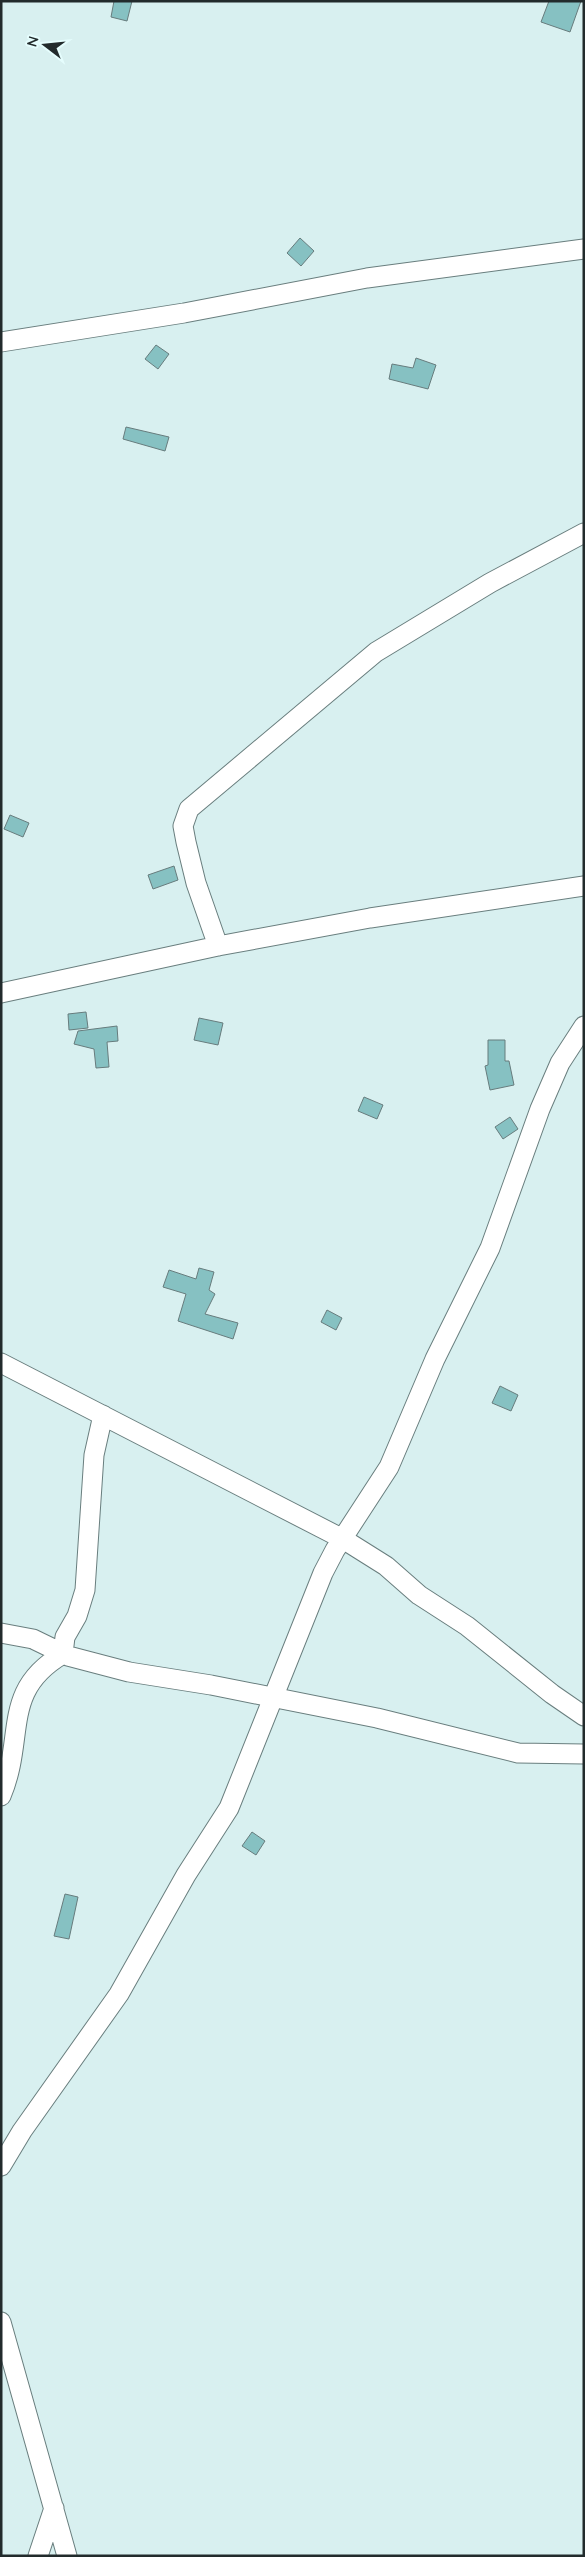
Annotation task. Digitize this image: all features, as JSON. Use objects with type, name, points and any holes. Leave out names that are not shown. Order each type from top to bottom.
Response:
[{"type":"street","points":[[1,342],[184,313],[367,278],[584,249]]},
{"type":"street","points":[[218,946],[196,883],[186,842],[183,826],[188,809],[376,652],[490,583],[584,534]]},
{"type":"street","points":[[1,994],[218,946],[370,918],[584,886]]},
{"type":"street","points":[[1,2166],[22,2131],[119,1994],[186,1875],[222,1820],[235,1795],[323,1573],[388,1467],[435,1359],[490,1248],[540,1109],[560,1063],[584,1026]]},
{"type":"street","points":[[1,1364],[343,1539],[386,1566],[419,1595],[466,1626],[552,1694],[584,1716]]},
{"type":"street","points":[[63,1654],[65,1637],[77,1616],[85,1590],[94,1455],[103,1416]]},
{"type":"street","points":[[1,1633],[32,1639],[63,1654],[129,1672],[378,1718],[518,1753],[584,1754]]},
{"type":"street","points":[[1,1796],[8,1771],[16,1704],[21,1690],[41,1667],[63,1654]]},
{"type":"street","points":[[1,2322],[67,2556]]},
{"type":"street","points":[[38,2556],[54,2508]]},
{"type":"building","points":[[114,1],[132,1],[127,21],[111,17]]},
{"type":"building","points":[[549,1],[581,1],[570,32],[541,22]]},
{"type":"building","points":[[300,238],[314,251],[301,266],[287,253]]},
{"type":"building","points":[[156,345],[169,354],[158,369],[145,359]]},
{"type":"building","points":[[416,358],[436,365],[428,389],[389,379],[392,364],[413,368]]},
{"type":"building","points":[[126,427],[169,437],[165,451],[123,439]]},
{"type":"building","points":[[10,815],[29,823],[23,837],[4,829]]},
{"type":"building","points":[[174,866],[178,880],[153,889],[148,875]]},
{"type":"building","points":[[86,1012],[88,1028],[69,1030],[68,1014]]},
{"type":"building","points":[[199,1018],[223,1023],[218,1045],[194,1040]]},
{"type":"building","points":[[117,1026],[118,1041],[107,1042],[109,1067],[96,1068],[94,1049],[74,1044],[78,1031]]},
{"type":"building","points":[[488,1040],[505,1040],[505,1061],[509,1061],[514,1085],[490,1090],[485,1066],[488,1065]]},
{"type":"building","points":[[364,1097],[383,1105],[377,1119],[358,1111]]},
{"type":"building","points":[[510,1117],[518,1129],[503,1139],[495,1127]]},
{"type":"building","points":[[199,1268],[214,1272],[209,1290],[215,1294],[205,1314],[238,1323],[233,1339],[178,1321],[186,1294],[163,1287],[169,1270],[196,1279]]},
{"type":"building","points":[[327,1310],[342,1318],[336,1330],[321,1322]]},
{"type":"building","points":[[500,1386],[518,1395],[511,1411],[492,1403]]},
{"type":"building","points":[[252,1832],[265,1841],[256,1855],[242,1846]]},
{"type":"building","points":[[65,1894],[78,1897],[69,1939],[54,1936]]}]
